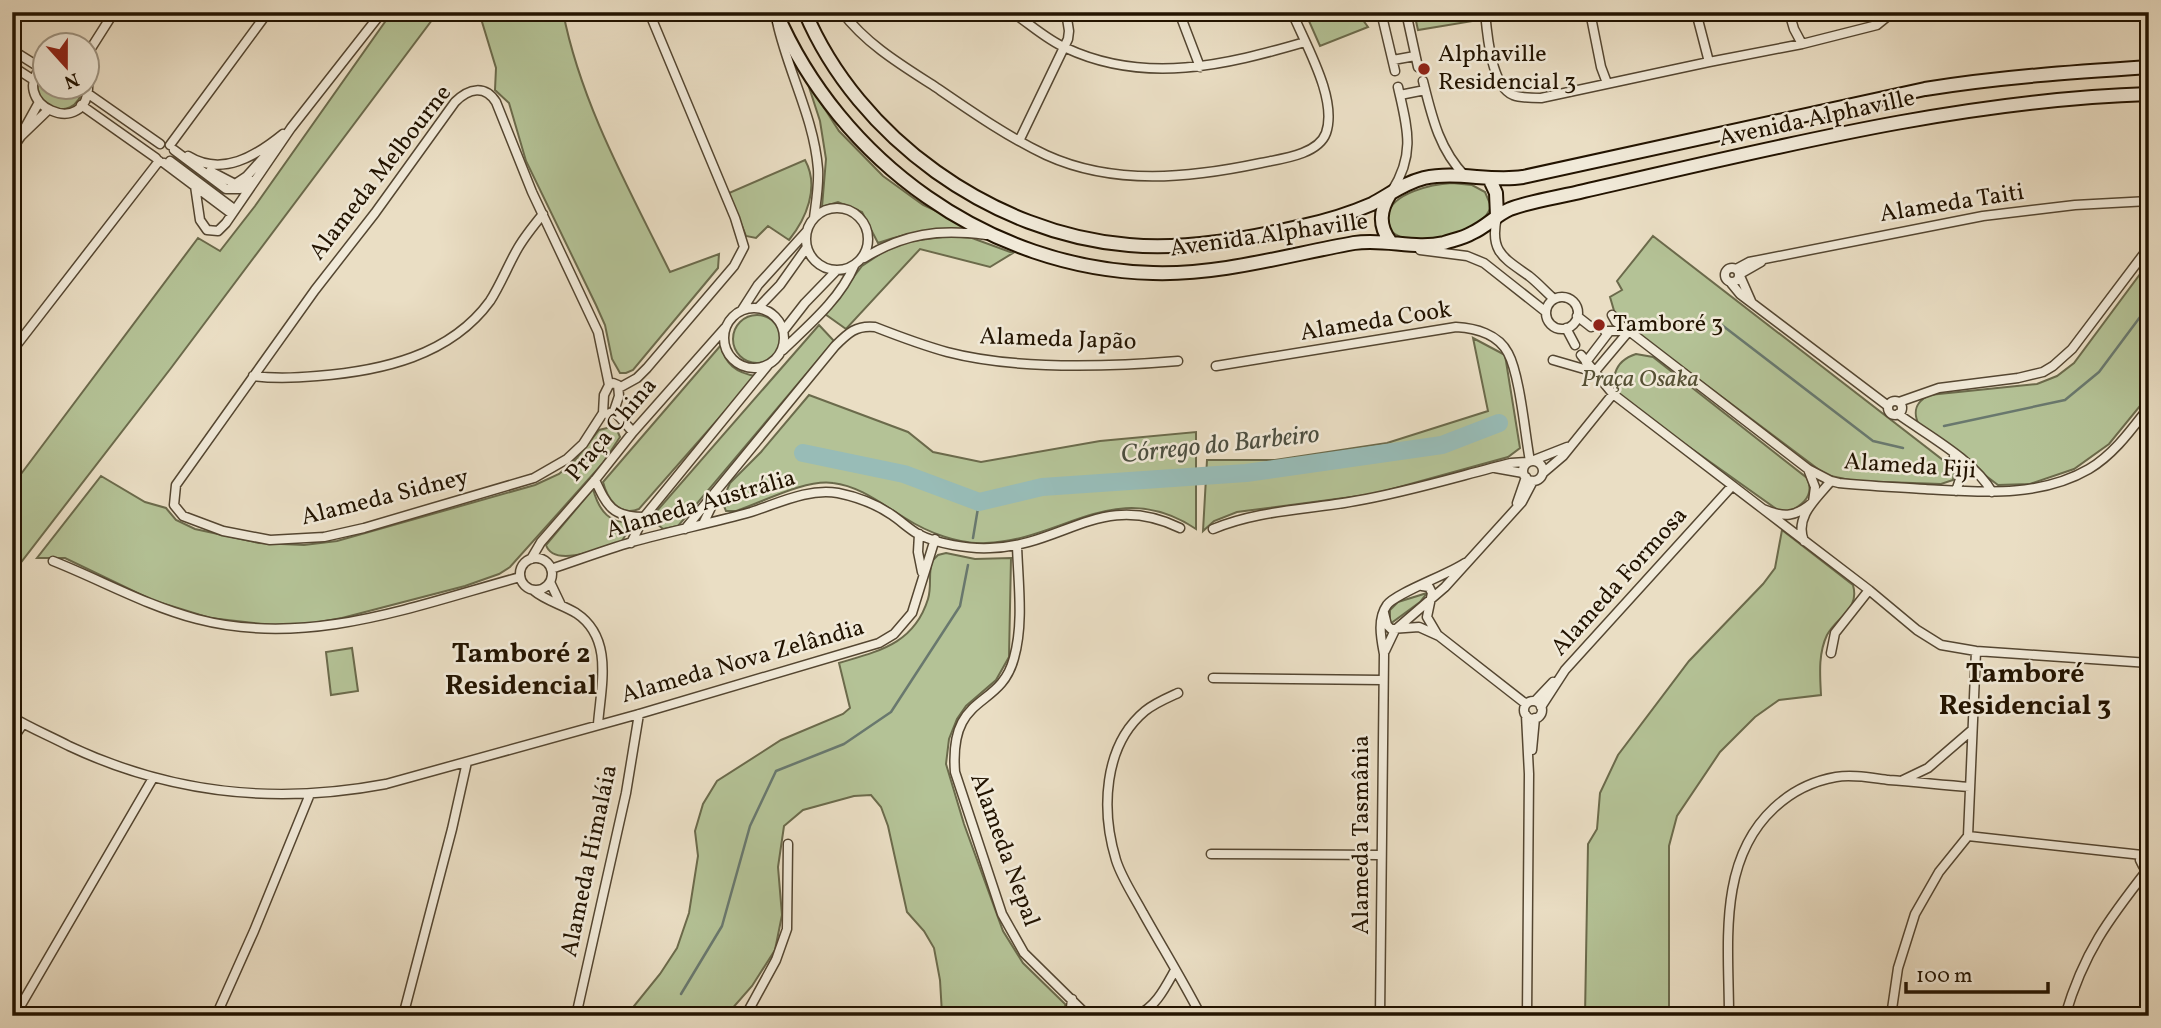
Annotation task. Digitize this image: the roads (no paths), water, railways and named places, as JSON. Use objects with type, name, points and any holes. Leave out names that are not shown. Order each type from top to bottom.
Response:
[{"type":"main road","name":"Avenida Alphaville","points":[[775,12],[787,39],[813,83],[854,136],[905,181],[937,204],[996,236],[1055,258],[1117,271],[1187,273],[1222,269],[1359,242],[1390,241],[1422,246],[1439,244],[1473,233],[1497,216],[1524,205],[1911,121],[2057,100],[2149,94]]},
{"type":"main road","name":"Avenida Alphaville","points":[[805,12],[839,76],[870,113],[893,136],[966,192],[996,209],[1054,230],[1100,242],[1130,245],[1191,244],[1277,231],[1355,211],[1420,179],[1465,176],[1490,180],[1532,175],[1766,122],[1938,87],[2035,74],[2149,67]]},
{"type":"main road","points":[[1490,180],[1496,193],[1497,216]]},
{"type":"main road","points":[[1390,241],[1381,215],[1392,191]]},
{"type":"street","points":[[99,32],[114,12]]},
{"type":"street","points":[[169,147],[268,12]]},
{"type":"street","points":[[101,102],[226,188],[236,190],[246,185],[382,12]]},
{"type":"street","points":[[620,388],[613,383],[608,385],[604,395],[603,412],[608,414],[614,411],[620,388],[647,368],[734,266],[744,247],[735,218],[649,12]]},
{"type":"street","name":"Praça China","points":[[531,559],[550,531],[633,432],[742,310],[758,285],[807,230],[814,218],[818,170],[815,149],[801,98],[782,46],[775,12]]},
{"type":"street","points":[[842,12],[858,32],[876,46],[1019,141],[1048,156],[1101,172],[1176,177],[1223,171],[1307,151],[1325,135],[1328,122],[1323,86],[1292,12]]},
{"type":"street","points":[[1012,12],[1064,48],[1098,61],[1140,69],[1200,67],[1305,42]]},
{"type":"street","points":[[1019,141],[1064,48],[1069,31],[1066,12]]},
{"type":"street","points":[[1179,12],[1200,67]]},
{"type":"street","points":[[1381,12],[1395,71]]},
{"type":"street","points":[[1405,12],[1418,66]]},
{"type":"street","points":[[1485,12],[1497,78],[1504,89],[1513,95],[1541,98],[1877,26],[1893,12]]},
{"type":"street","points":[[1590,12],[1607,83]]},
{"type":"street","points":[[1696,12],[1709,62]]},
{"type":"street","points":[[1789,12],[1802,44]]},
{"type":"street","points":[[12,50],[32,60]]},
{"type":"street","points":[[1393,60],[1415,55]]},
{"type":"street","points":[[12,66],[32,79]]},
{"type":"street","points":[[1392,191],[1404,170],[1409,144],[1399,91],[1424,86],[1438,137],[1453,163],[1465,176]]},
{"type":"street","name":"Alameda Melbourne","points":[[176,485],[315,290],[375,213],[437,126],[463,94],[481,89],[493,98],[531,192],[598,332],[608,385]]},
{"type":"street","points":[[12,149],[38,104],[47,111],[61,114],[82,102]]},
{"type":"street","points":[[81,105],[233,211]]},
{"type":"street","points":[[21,136],[47,111]]},
{"type":"street","points":[[193,159],[220,165],[237,162],[269,145],[291,128]]},
{"type":"street","points":[[233,211],[162,161],[156,149],[169,147],[235,184],[250,173],[291,128]]},
{"type":"street","points":[[195,186],[204,228],[211,232],[218,231],[291,128]]},
{"type":"street","points":[[12,351],[162,161],[173,156],[169,147]]},
{"type":"street","name":"Alameda Taiti","points":[[1738,273],[1742,264],[1983,216],[2075,205],[2149,201]]},
{"type":"street","points":[[814,218],[833,208],[854,213],[867,229],[867,250],[862,259]]},
{"type":"street","points":[[253,376],[271,379],[295,378],[364,371],[399,363],[435,347],[465,326],[489,302],[517,250],[543,214]]},
{"type":"street","points":[[1390,241],[1404,247],[1467,256],[1484,263],[1546,312],[1552,326],[1566,328],[1573,324],[1577,316],[1576,306],[1569,299],[1555,299],[1497,249],[1494,229],[1497,216]]},
{"type":"street","points":[[807,230],[807,247],[818,264],[836,271]]},
{"type":"street","points":[[781,352],[784,330],[836,271],[854,266],[881,248],[911,237],[945,232],[996,236]]},
{"type":"street","points":[[758,307],[780,285],[807,247]]},
{"type":"street","points":[[1888,407],[1892,401],[1899,402],[1939,388],[2018,378],[2043,372],[2053,366],[2072,349],[2149,247]]},
{"type":"street","points":[[631,543],[644,517],[768,365],[820,315],[850,276],[854,266]]},
{"type":"street","points":[[1751,300],[1738,273],[1730,268],[1725,278],[1740,294],[1888,407],[1891,414],[1898,414],[1974,469],[1992,492]]},
{"type":"street","points":[[1731,283],[1736,282],[1738,273]]},
{"type":"street","points":[[1546,312],[1555,299]]},
{"type":"street","points":[[742,310],[758,307],[773,313],[784,330]]},
{"type":"street","name":"Alameda Fiji","points":[[1612,315],[1616,322],[1808,469],[1831,481],[1992,492],[2051,485],[2090,468],[2119,445],[2149,407]]},
{"type":"street","points":[[1577,316],[1591,327]]},
{"type":"street","name":"Alameda Japão","points":[[684,530],[835,346],[854,329],[862,326],[875,327],[947,352],[985,359],[1051,364],[1178,361]]},
{"type":"street","name":"Alameda Cook","points":[[1216,366],[1456,327],[1476,330],[1493,338],[1508,353],[1515,377],[1530,462]]},
{"type":"street","points":[[725,328],[724,339],[731,358],[748,367],[768,365]]},
{"type":"street","points":[[1566,328],[1574,345]]},
{"type":"street","points":[[1629,331],[1607,332],[1583,359],[1614,394],[1930,639],[1941,645],[1976,651],[2149,663]]},
{"type":"street","points":[[1594,370],[1629,331]]},
{"type":"street","points":[[1553,360],[1594,370]]},
{"type":"street","points":[[1495,468],[1538,479],[1555,465],[1614,394]]},
{"type":"street","points":[[1898,414],[1902,408],[1899,402]]},
{"type":"street","points":[[614,411],[633,432]]},
{"type":"street","name":"Alameda Sidney","points":[[176,485],[173,496],[177,511],[202,524],[271,540],[324,537],[364,528],[534,478],[567,459],[583,444],[603,412]]},
{"type":"street","points":[[1530,462],[1573,444]]},
{"type":"street","points":[[1953,454],[1961,476],[1956,491]]},
{"type":"street","points":[[1528,477],[1530,462]]},
{"type":"street","points":[[1213,529],[1256,515],[1379,497],[1511,463],[1541,464],[1543,473]]},
{"type":"street","points":[[1806,544],[1800,524],[1813,502],[1815,487],[1808,469]]},
{"type":"street","name":"Alameda Tasmânia","points":[[1384,654],[1395,630],[1431,599],[1513,512],[1530,491],[1528,477]]},
{"type":"street","points":[[595,480],[605,502],[614,511],[633,517],[644,517]]},
{"type":"street","points":[[1763,509],[1783,516],[1805,510],[1831,481]]},
{"type":"street","name":"Alameda Japão","points":[[704,524],[721,486]]},
{"type":"street","name":"Alameda Formosa","points":[[1534,704],[1732,486]]},
{"type":"street","name":"Alameda Austrália","points":[[551,569],[631,543],[751,512],[794,497],[837,493],[875,504],[919,534],[977,549],[1017,545],[1071,526],[1118,514],[1144,515],[1180,528]]},
{"type":"street","name":"Alameda Nova Zelândia","points":[[919,534],[918,552],[922,575]]},
{"type":"street","name":"Alameda Nova Zelândia","points":[[12,716],[23,724],[82,751],[153,778],[245,794],[310,794],[386,784],[639,714],[879,643],[894,634],[912,612],[935,539]]},
{"type":"street","name":"Alameda Nepal","points":[[1017,545],[1019,629],[1014,660],[999,685],[970,708],[962,720],[954,750],[955,772],[1010,932],[1024,953],[1088,1016]]},
{"type":"street","points":[[560,603],[550,582],[551,569],[543,560],[531,559],[521,568],[520,577],[524,585],[547,600],[560,603],[588,622],[599,640],[603,659],[598,724]]},
{"type":"street","points":[[53,561],[123,592],[198,619],[235,626],[282,629],[336,626],[371,619],[520,577]]},
{"type":"street","name":"Alameda Tasmânia","points":[[1380,1016],[1384,654],[1381,628],[1387,606],[1395,598],[1465,563]]},
{"type":"street","points":[[533,590],[541,589],[550,582]]},
{"type":"street","points":[[1422,586],[1431,590],[1427,617],[1439,636]]},
{"type":"street","points":[[1831,653],[1835,633],[1869,590]]},
{"type":"street","points":[[1384,613],[1387,625],[1395,630],[1419,627],[1439,636],[1534,704],[1540,715],[1535,718]]},
{"type":"street","points":[[1891,1016],[1898,968],[1915,914],[1939,872],[1968,836],[1976,651]]},
{"type":"street","points":[[1213,678],[1382,680]]},
{"type":"street","points":[[1178,693],[1144,711],[1128,731],[1113,760],[1108,813],[1116,861],[1126,884],[1201,1016]]},
{"type":"street","points":[[1527,1016],[1529,774],[1526,715],[1534,704]]},
{"type":"street","name":"Alameda Himaláia","points":[[576,1015],[626,793],[639,714]]},
{"type":"street","points":[[1526,715],[1535,718]]},
{"type":"street","points":[[1529,774],[1535,718]]},
{"type":"street","points":[[12,740],[23,724]]},
{"type":"street","points":[[1900,781],[1928,768],[1972,730]]},
{"type":"street","points":[[403,1016],[467,762]]},
{"type":"street","points":[[1928,768],[1933,779],[1941,785]]},
{"type":"street","points":[[1729,1016],[1730,904],[1733,882],[1744,846],[1754,830],[1780,802],[1811,785],[1845,776],[1970,787]]},
{"type":"street","points":[[12,1015],[21,1005],[153,778]]},
{"type":"street","points":[[216,1016],[310,794]]},
{"type":"street","points":[[1968,836],[2145,853],[2141,863],[2148,869],[2093,944],[2078,974],[2065,1016]]},
{"type":"street","points":[[746,1015],[776,960],[787,929],[788,844]]},
{"type":"street","points":[[1211,854],[1380,855]]},
{"type":"street","points":[[1136,1016],[1161,996],[1175,970]]},
{"type":"street","points":[[1070,1016],[1072,999]]},
{"type":"street","points":[[21,1005],[21,1016]]},
{"type":"street","points":[[576,1015],[802,1016]]},
{"type":"waterway","name":"Córrego do Barbeiro","points":[[1944,426],[2065,400],[2099,372],[2149,305]]},
{"type":"waterway","name":"Córrego do Barbeiro","points":[[1714,319],[1873,441],[1903,448]]},
{"type":"waterway","name":"Córrego do Barbeiro","points":[[803,453],[904,474],[979,502],[1042,487],[1246,473],[1442,445],[1499,423]]},
{"type":"waterway","name":"Córrego do Barbeiro","points":[[973,538],[979,502]]},
{"type":"waterway","name":"Córrego do Barbeiro","points":[[681,994],[722,926],[750,826],[776,771],[844,744],[891,712],[960,606],[968,565]]},
{"type":"place","name":"Alphaville Residencial 3","points":[[1424,69]]},
{"type":"place","name":"Tamboré 3","points":[[1599,325]]},
{"type":"district","name":"Tamboré 2 Residencial","points":[[521,670]]},
{"type":"district","name":"Tamboré Residencial 3","points":[[2025,690]]},
{"type":"park label","name":"Praça Osaka","points":[[1640,380]]}]
